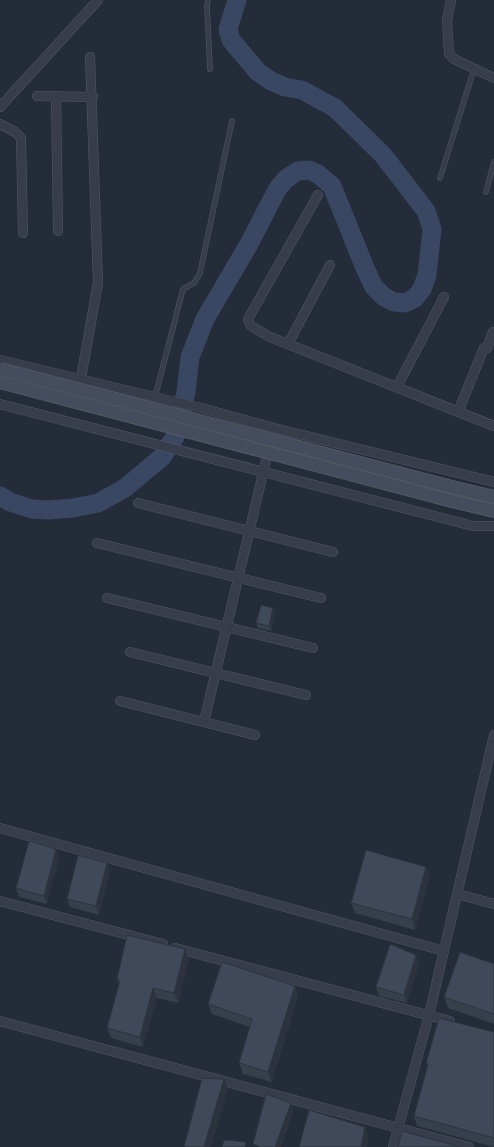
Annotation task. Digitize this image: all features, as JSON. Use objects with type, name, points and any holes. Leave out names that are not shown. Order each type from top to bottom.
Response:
[{"type":"main road","points":[[0,369],[494,497]]},
{"type":"main road","points":[[0,382],[494,511]]},
{"type":"street","points":[[0,107],[98,0]]},
{"type":"street","points":[[451,0],[447,20],[448,54],[454,59],[494,78]]},
{"type":"street","points":[[81,378],[98,283],[93,97],[90,57]]},
{"type":"street","points":[[36,96],[93,97]]},
{"type":"street","points":[[56,96],[58,231]]},
{"type":"street","points":[[0,124],[15,132],[20,138],[23,233]]},
{"type":"street","points":[[318,195],[248,319],[250,326],[270,337],[494,426]]},
{"type":"street","points":[[288,344],[330,265]]},
{"type":"street","points":[[397,387],[444,297]]},
{"type":"street","points":[[458,412],[484,348],[487,348],[493,332]]},
{"type":"street","points":[[0,360],[81,378],[494,482]]},
{"type":"street","points":[[0,404],[474,526],[494,526]]},
{"type":"street","points":[[204,722],[274,428]]},
{"type":"street","points":[[138,503],[333,552]]},
{"type":"street","points":[[97,543],[321,598]]},
{"type":"street","points":[[107,598],[313,648]]},
{"type":"street","points":[[130,652],[306,696]]},
{"type":"street","points":[[120,701],[255,735]]},
{"type":"street","points":[[393,1147],[429,1015],[494,735]]},
{"type":"street","points":[[484,776],[494,779]]},
{"type":"street","points":[[0,828],[444,951]]},
{"type":"street","points":[[457,894],[494,904]]},
{"type":"street","points":[[0,901],[457,1023]]},
{"type":"street","points":[[0,1021],[469,1147]]},
{"type":"lane","points":[[208,0],[210,69]]},
{"type":"lane","points":[[440,178],[474,69]]},
{"type":"lane","points":[[157,398],[183,290],[194,283],[200,273],[232,121]]},
{"type":"lane","points":[[486,192],[494,162]]},
{"type":"building","points":[[261,605],[273,608],[269,626],[256,623]]},
{"type":"building","points":[[29,841],[56,849],[44,896],[16,888]]},
{"type":"building","points":[[366,850],[426,867],[412,919],[351,903]]},
{"type":"building","points":[[78,855],[107,863],[96,906],[67,899]]},
{"type":"building","points":[[127,935],[185,949],[174,993],[153,988],[140,1037],[107,1028],[120,980],[117,979]]},
{"type":"building","points":[[390,944],[416,955],[404,995],[376,987]]},
{"type":"building","points":[[460,952],[494,964],[494,1014],[444,997]]},
{"type":"building","points":[[222,962],[295,986],[268,1072],[239,1063],[252,1019],[208,1004]]},
{"type":"building","points":[[439,1018],[494,1032],[494,1138],[414,1116]]},
{"type":"building","points":[[202,1078],[224,1079],[204,1147],[184,1147]]},
{"type":"building","points":[[266,1094],[291,1103],[275,1147],[260,1147],[253,1144]]},
{"type":"building","points":[[309,1110],[365,1127],[361,1147],[299,1147]]},
{"type":"building","points":[[402,1131],[460,1147],[398,1147]]},
{"type":"building","points":[[224,1140],[246,1142],[245,1147],[222,1147]]},
{"type":"waterway","points":[[0,496],[10,502],[32,509],[73,508],[98,503],[125,488],[162,457],[175,437],[186,392],[190,357],[205,319],[249,244],[278,188],[287,178],[298,171],[309,170],[318,174],[332,186],[365,268],[374,287],[384,297],[394,302],[405,303],[415,298],[422,289],[427,275],[432,229],[426,211],[383,155],[335,108],[302,90],[285,87],[271,81],[258,72],[231,40],[228,29],[237,0]]}]
